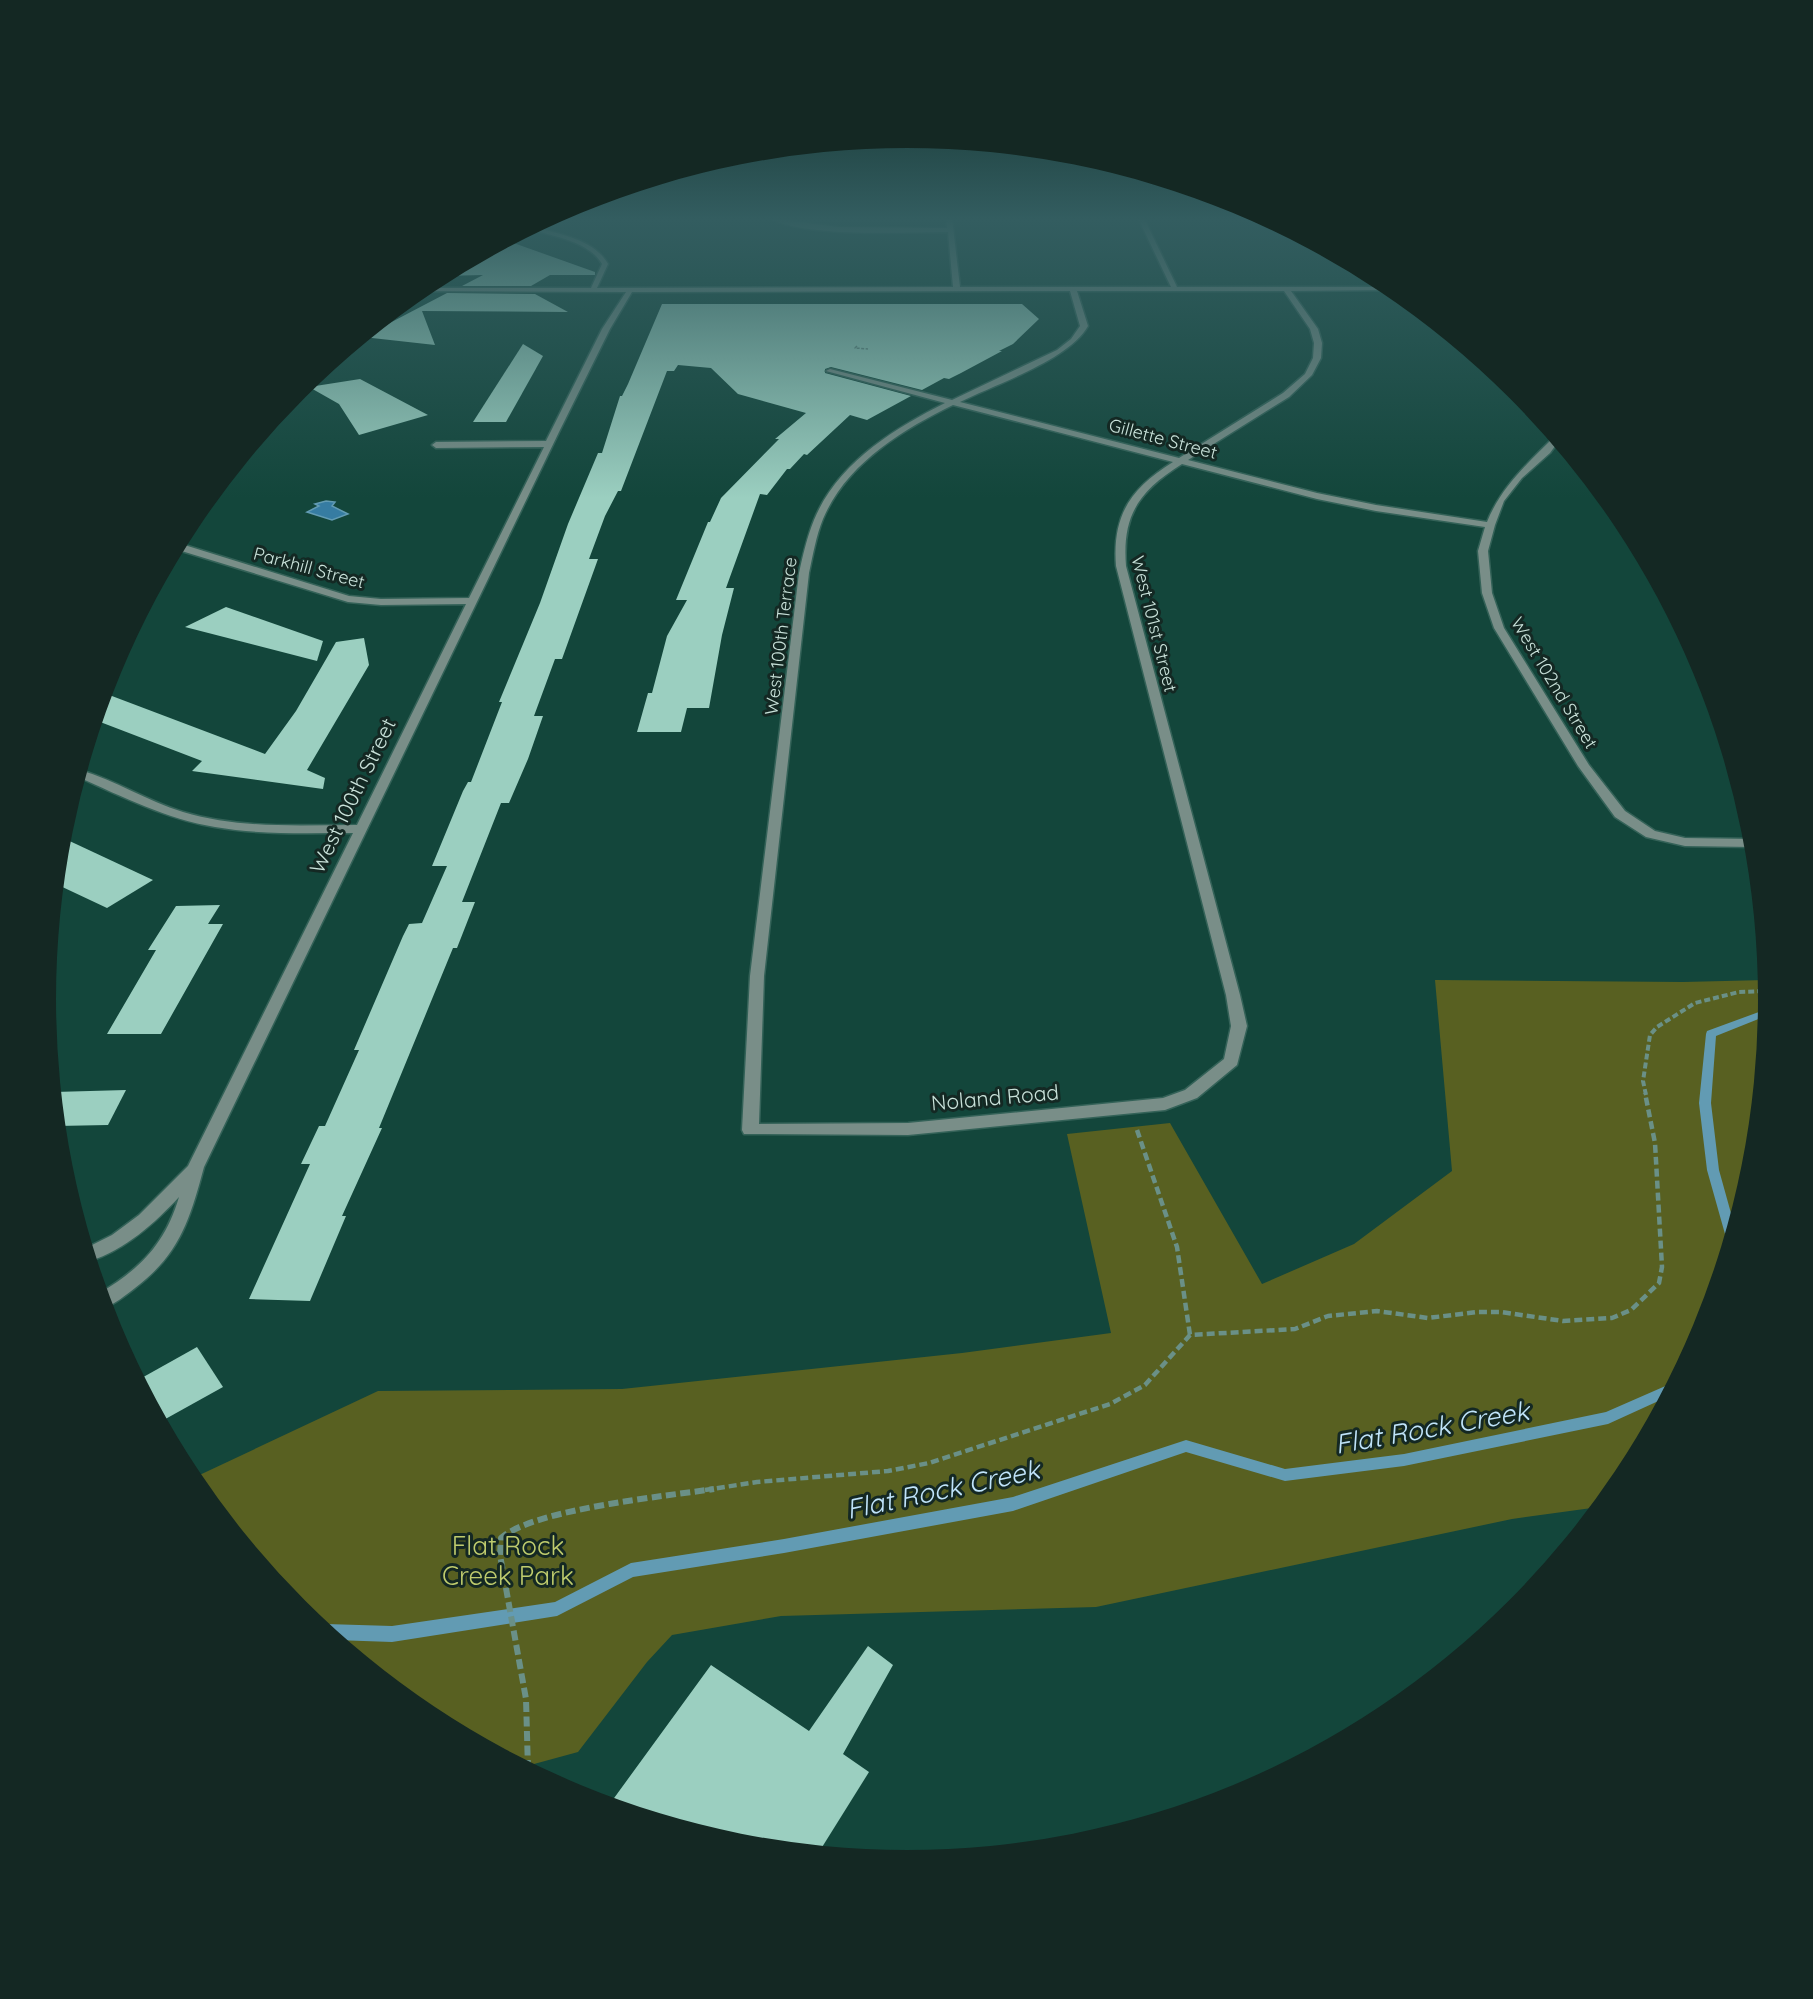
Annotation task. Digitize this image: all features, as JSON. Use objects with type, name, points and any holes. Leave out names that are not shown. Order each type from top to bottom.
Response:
[{"type":"street","name":"West 100th Street","points":[[110,1296],[147,1270],[180,1224],[196,1167],[549,444],[617,311]]},
{"type":"street","name":"West 100th Terrace","points":[[750,1130],[757,976],[803,584],[812,535],[823,509],[845,479],[861,463],[891,438],[955,402],[1042,360],[1075,341],[1084,326],[1080,311]]},
{"type":"street","name":"West 101st Street","points":[[1231,1061],[1239,1026],[1233,995],[1124,577],[1118,542],[1124,516],[1135,498],[1149,483],[1181,460],[1286,395],[1308,375],[1317,358],[1318,343],[1310,321],[1303,311]]},
{"type":"street","name":"Gillette Street","points":[[830,370],[1317,496],[1376,508],[1490,525]]},
{"type":"street","points":[[436,445],[549,444]]},
{"type":"street","name":"West 102nd Street","points":[[1551,444],[1506,493],[1490,525],[1483,551],[1487,593],[1499,628],[1584,766],[1620,814],[1651,834],[1685,842],[1743,843]]},
{"type":"street","name":"Parkhill Street","points":[[186,549],[309,589],[348,598],[381,602],[473,601]]},
{"type":"street","points":[[85,775],[193,819],[230,826],[362,829]]},
{"type":"street","name":"Noland Road","points":[[750,1130],[908,1129],[1165,1104],[1191,1094],[1231,1061]]},
{"type":"street","name":"West 100th Street","points":[[94,1252],[166,1202],[196,1167]]},
{"type":"path","points":[[857,346],[855,348],[868,350]]},
{"type":"path","points":[[528,1762],[526,1699],[500,1555],[501,1538],[509,1531],[569,1512],[757,1482],[888,1471],[929,1463],[1110,1404],[1145,1385],[1190,1335],[1295,1329],[1328,1316],[1351,1312],[1377,1311],[1428,1318],[1477,1312],[1501,1312],[1563,1321],[1589,1321],[1612,1318],[1632,1310],[1659,1283],[1662,1267],[1655,1143],[1643,1081],[1650,1035],[1657,1027],[1695,1003],[1739,992],[1758,991]]},
{"type":"path","points":[[1130,1108],[1177,1247],[1190,1335]]},
{"type":"green space","name":"Flat Rock Creek Park","points":[[1435,980],[1683,982],[1757,980],[1756,1055],[1750,1111],[1729,1220],[1693,1325],[1670,1376],[1643,1425],[1589,1508],[1512,1519],[1096,1607],[781,1616],[672,1635],[647,1662],[578,1752],[533,1764],[434,1707],[388,1675],[345,1639],[267,1561],[231,1518],[201,1474],[378,1391],[622,1389],[962,1353],[1111,1333],[1067,1134],[1170,1123],[1262,1284],[1354,1244],[1452,1171]]},
{"type":"water","points":[[326,501],[335,502],[332,506],[348,514],[332,520],[307,512],[319,506],[315,504]]},
{"type":"building","points":[[412,311],[422,311],[435,345],[371,338],[389,324]]},
{"type":"building","points":[[464,311],[567,311],[568,312]]},
{"type":"building","points":[[659,311],[1030,311],[1039,319],[1013,344],[999,351],[1002,351],[949,379],[944,378],[922,390],[831,367],[825,369],[825,373],[911,396],[867,420],[850,415],[807,455],[804,454],[790,469],[787,469],[767,495],[760,494],[726,588],[734,588],[722,635],[709,708],[687,708],[681,732],[637,732],[648,693],[652,693],[667,636],[687,600],[676,600],[708,522],[721,498],[779,439],[775,439],[806,413],[738,394],[711,368],[678,365],[674,371],[667,371],[621,491],[618,491],[605,516],[589,559],[598,559],[562,659],[555,659],[534,716],[543,716],[528,759],[509,803],[501,803],[462,902],[475,902],[457,948],[453,948],[379,1128],[382,1128],[342,1216],[346,1216],[310,1301],[249,1299],[310,1164],[301,1164],[319,1126],[325,1126],[359,1050],[354,1050],[403,936],[409,924],[422,923],[447,866],[432,866],[463,791],[468,782],[471,782],[502,702],[499,702],[540,603],[568,524],[598,453],[602,453],[620,396],[628,384]]},
{"type":"building","points":[[523,344],[543,356],[506,422],[473,422]]},
{"type":"building","points":[[360,379],[428,415],[359,435],[339,404],[314,390],[318,386]]},
{"type":"building","points":[[226,607],[323,641],[317,661],[185,627]]},
{"type":"building","points":[[364,638],[369,665],[307,770],[325,778],[323,789],[192,771],[202,761],[102,723],[112,696],[265,754],[296,711],[336,642]]},
{"type":"building","points":[[71,841],[153,880],[107,908],[63,887]]},
{"type":"building","points":[[220,905],[208,924],[223,924],[161,1034],[107,1034],[156,950],[148,950],[176,906]]},
{"type":"building","points":[[126,1090],[108,1125],[65,1126],[61,1092]]},
{"type":"building","points":[[197,1347],[223,1387],[166,1418],[144,1377]]},
{"type":"building","points":[[868,1646],[893,1665],[843,1754],[869,1772],[823,1846],[740,1834],[686,1822],[614,1798],[711,1665],[809,1731]]},
{"type":"waterway","name":"Flat Rock Creek","points":[[1728,1223],[1713,1170],[1705,1103],[1711,1034],[1757,1016]]},
{"type":"waterway","name":"Flat Rock Creek","points":[[338,1632],[392,1634],[557,1609],[631,1570],[784,1546],[1013,1504],[1186,1446],[1285,1475],[1404,1460],[1608,1418],[1660,1395]]}]
